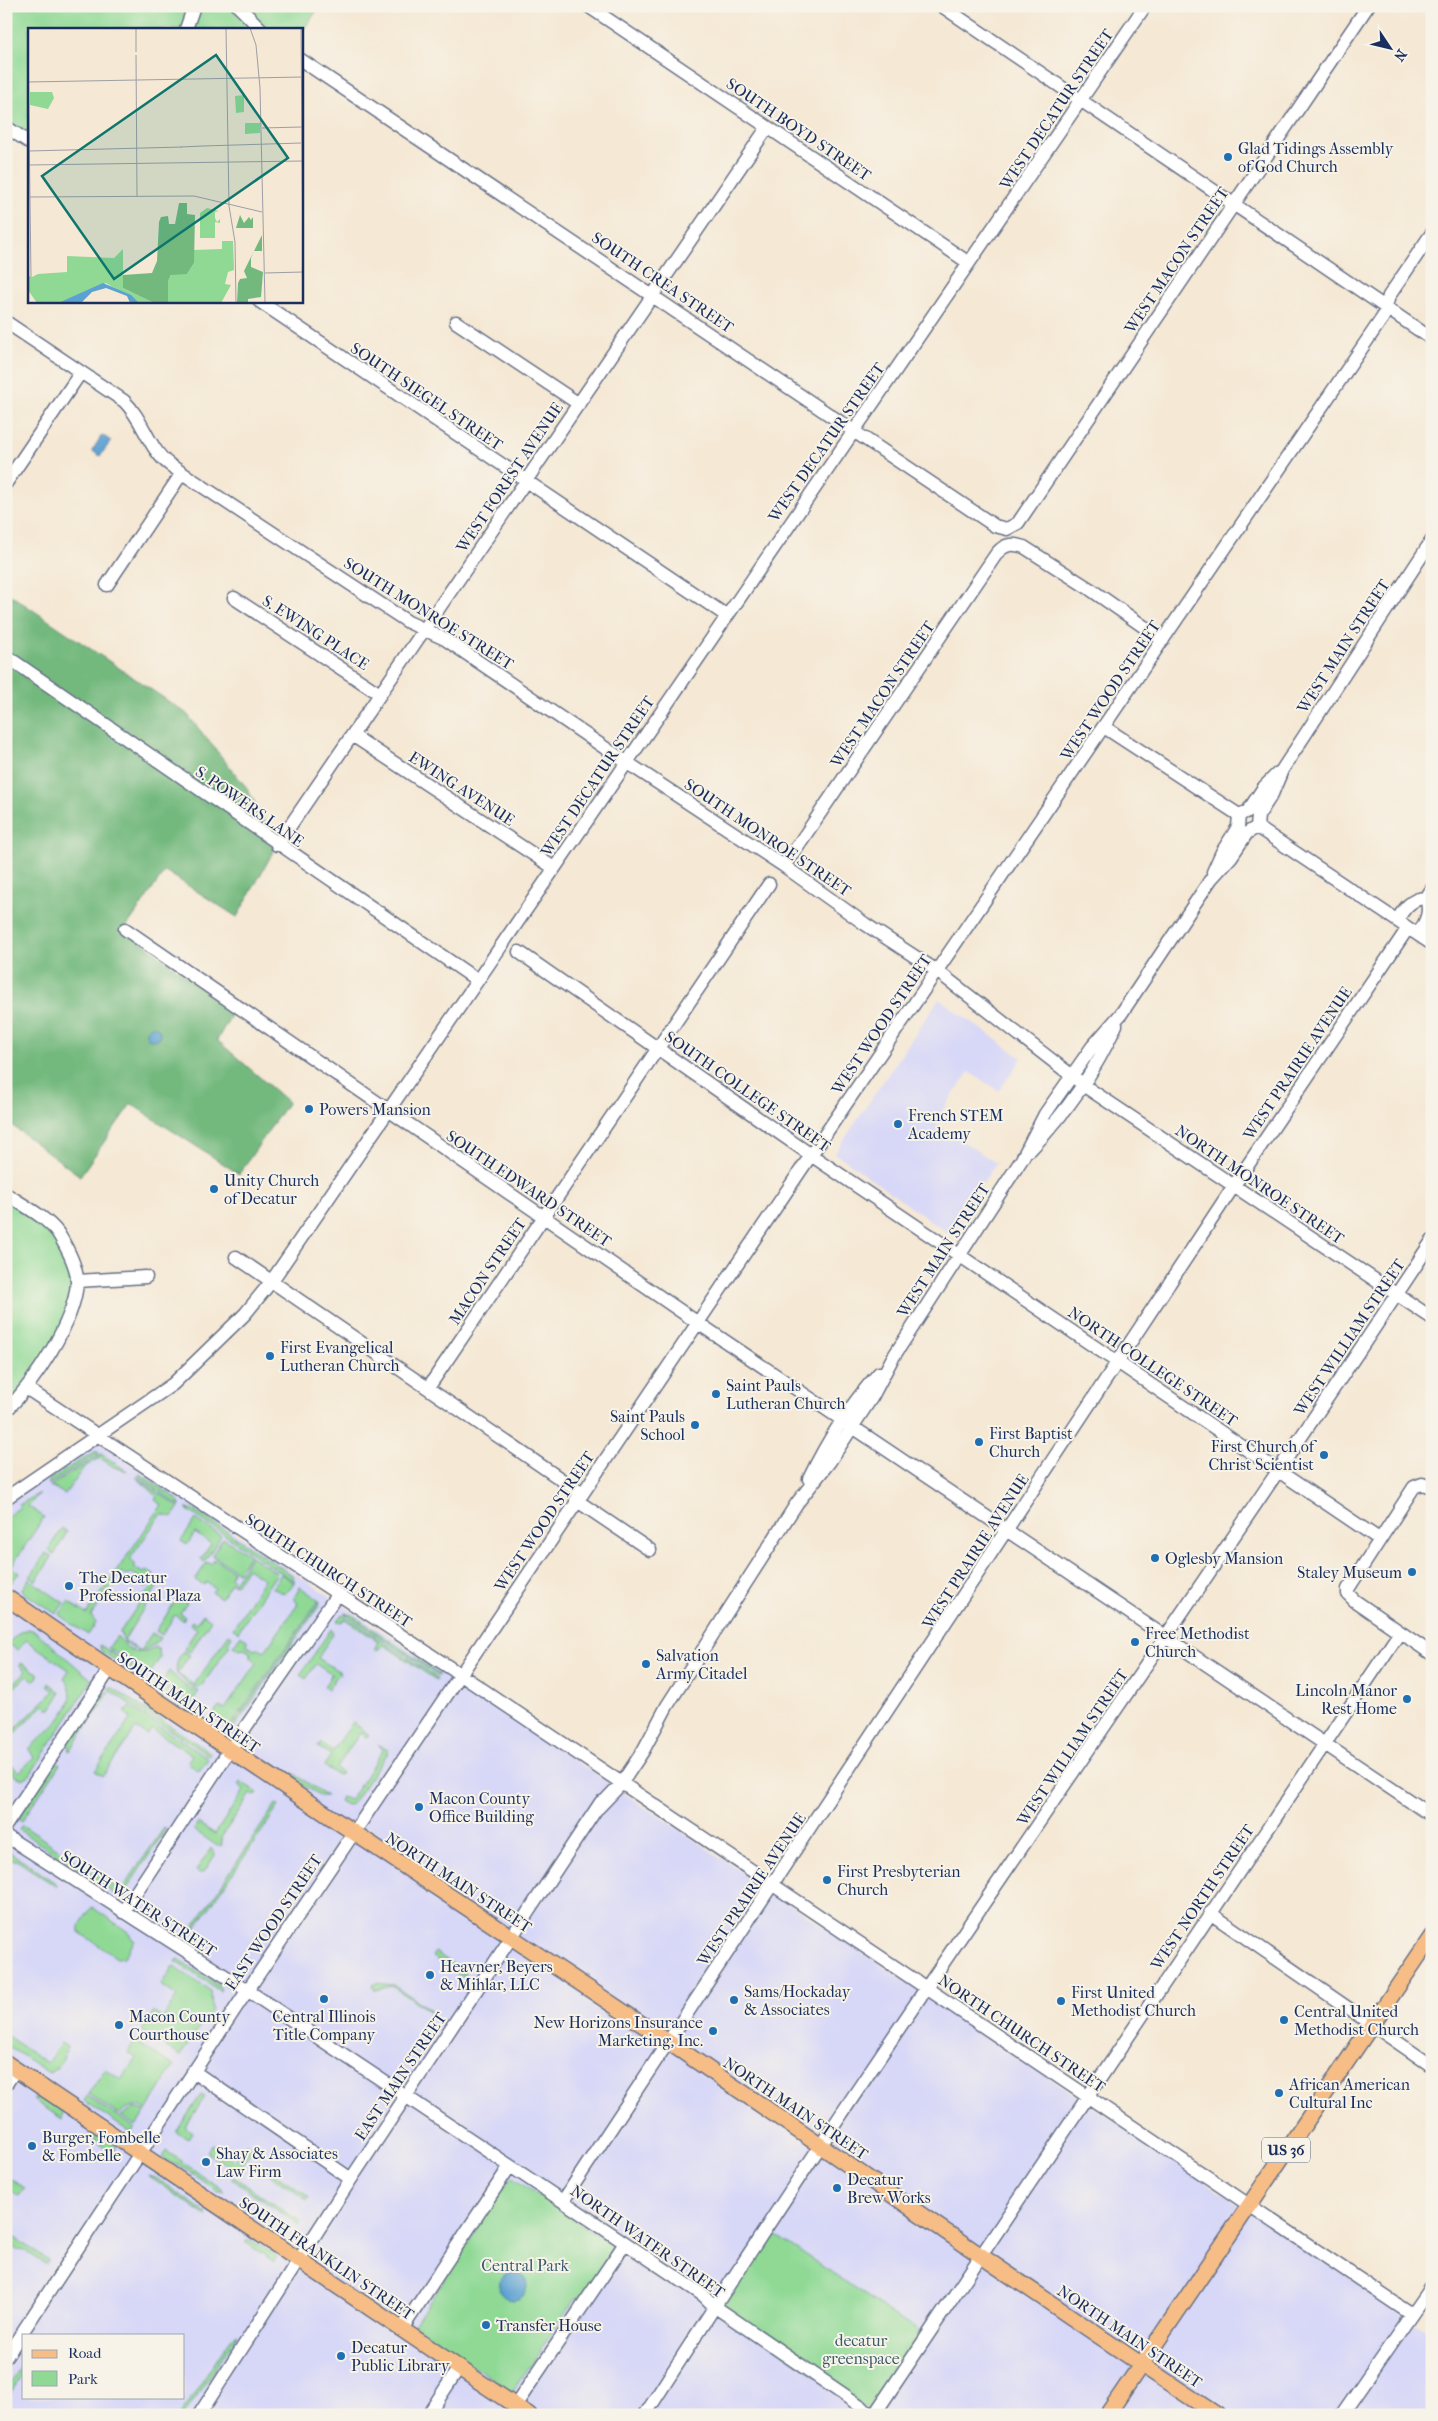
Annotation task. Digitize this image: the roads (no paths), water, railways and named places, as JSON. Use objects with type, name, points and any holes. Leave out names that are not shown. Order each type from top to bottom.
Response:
[{"type":"main road","name":"SOUTH MAIN STREET","points":[[6,1597],[229,1751],[353,1832]]},
{"type":"main road","name":"NORTH MAIN STREET","points":[[353,1832],[668,2042],[981,2254],[1140,2365],[1217,2415]]},
{"type":"main road","name":"US 36","points":[[1107,2415],[1432,1936]]},
{"type":"main road","name":"SOUTH FRANKLIN STREET","points":[[11,2066],[529,2415]]},
{"type":"street","points":[[186,28],[194,6]]},
{"type":"street","points":[[238,6],[260,28]]},
{"type":"street","name":"SOUTH BOYD STREET","points":[[588,6],[970,263]]},
{"type":"street","points":[[942,6],[1432,339]]},
{"type":"street","name":"WEST DECATUR STREET","points":[[6,1498],[173,1384],[245,1314],[271,1282],[1145,6]]},
{"type":"street","name":"WEST MACON STREET","points":[[1007,529],[1018,523],[1368,6]]},
{"type":"street","name":"SOUTH CREA STREET","points":[[302,61],[653,294],[995,526],[1007,529]]},
{"type":"street","points":[[6,127],[28,141]]},
{"type":"street","name":"WEST FOREST AVENUE","points":[[278,845],[767,128]]},
{"type":"street","name":"WEST WOOD STREET","points":[[353,1832],[937,970],[1383,317],[1389,296],[1432,233]]},
{"type":"street","name":"SOUTH SIEGEL STREET","points":[[260,302],[726,616]]},
{"type":"street","name":"SOUTH MONROE STREET","points":[[6,322],[124,401],[134,411],[159,456],[182,473],[408,622],[446,638],[608,750],[784,866],[865,924],[937,970],[1071,1076]]},
{"type":"street","points":[[456,322],[579,404]]},
{"type":"street","points":[[6,483],[81,372]]},
{"type":"street","points":[[107,585],[182,473]]},
{"type":"street","name":"WEST MAIN STREET","points":[[598,1808],[618,1781],[636,1746],[667,1706],[797,1503],[821,1455],[848,1424],[863,1391],[892,1359],[1022,1159],[1045,1114],[1092,1047],[1121,1014],[1210,879],[1231,857],[1248,821],[1272,794],[1282,770],[1432,540]]},
{"type":"street","name":"WEST MACON STREET","points":[[784,866],[997,553],[1010,544],[1024,546],[1163,640]]},
{"type":"street","name":"S. EWING PLACE","points":[[234,598],[380,694]]},
{"type":"street","name":"S. POWERS LANE","points":[[6,656],[278,845],[477,980]]},
{"type":"street","points":[[1104,727],[1432,944]]},
{"type":"street","name":"EWING AVENUE","points":[[352,735],[554,868]]},
{"type":"street","points":[[658,1048],[769,884]]},
{"type":"street","points":[[1397,920],[1410,904],[1429,894]]},
{"type":"street","name":"WEST PRAIRIE AVENUE","points":[[563,2201],[1008,1531],[1233,1187],[1413,931],[1427,920],[1429,894]]},
{"type":"street","name":"SOUTH EDWARD STREET","points":[[125,929],[698,1323],[1432,1816]]},
{"type":"street","name":"SOUTH COLLEGE STREET","points":[[520,952],[958,1255]]},
{"type":"street","name":"WEST MAIN STREET","points":[[1022,1159],[1057,1123],[1083,1085],[1103,1055],[1121,1014]]},
{"type":"street","name":"MACON STREET","points":[[428,1388],[658,1048]]},
{"type":"street","name":"NORTH MONROE STREET","points":[[1071,1076],[1233,1187],[1432,1318]]},
{"type":"street","points":[[6,1194],[57,1232],[67,1250],[77,1281],[70,1317],[26,1388],[6,1411]]},
{"type":"street","name":"WEST WILLIAM STREET","points":[[645,2415],[820,2145],[1168,1637],[1432,1241]]},
{"type":"street","name":"NORTH COLLEGE STREET","points":[[958,1255],[1280,1470],[1379,1539]]},
{"type":"street","points":[[236,1257],[428,1388],[650,1550]]},
{"type":"street","points":[[77,1281],[146,1277]]},
{"type":"street","name":"SOUTH CHURCH STREET","points":[[26,1388],[97,1437],[461,1675],[618,1781]]},
{"type":"street","points":[[1427,1485],[1414,1487],[1349,1584],[1348,1594],[1355,1601],[1432,1654]]},
{"type":"street","points":[[122,1912],[229,1751],[337,1595]]},
{"type":"street","name":"WEST NORTH STREET","points":[[874,2415],[1400,1632]]},
{"type":"street","points":[[6,1825],[110,1669]]},
{"type":"street","name":"NORTH CHURCH STREET","points":[[618,1781],[1411,2314]]},
{"type":"street","name":"EAST MAIN STREET","points":[[199,2415],[300,2261],[351,2179],[598,1808]]},
{"type":"street","name":"EAST WOOD STREET","points":[[8,2351],[353,1832]]},
{"type":"street","name":"SOUTH WATER STREET","points":[[6,1836],[122,1912],[247,1990],[405,2097]]},
{"type":"street","points":[[1210,1913],[1432,2066]]},
{"type":"street","points":[[6,2084],[11,2066]]},
{"type":"street","points":[[193,2071],[351,2179]]},
{"type":"street","name":"NORTH WATER STREET","points":[[405,2097],[703,2295],[714,2306],[862,2407],[870,2415]]},
{"type":"street","points":[[402,2330],[510,2166]]},
{"type":"street","points":[[515,2406],[625,2243]]},
{"type":"street","points":[[1342,2415],[1432,2285]]},
{"type":"street","points":[[428,2415],[458,2368]]},
{"type":"water","points":[[102,435],[111,441],[100,456],[92,451]]},
{"type":"water","points":[[150,1026],[156,1026],[160,1033],[156,1040],[150,1040],[146,1036],[146,1030]]},
{"type":"water","points":[[513,2272],[523,2276],[527,2286],[523,2296],[513,2300],[503,2296],[499,2286],[503,2276]]},
{"type":"place","name":"Glad Tidings Assembly of God Church","points":[[1228,157]]},
{"type":"place","name":"Powers Mansion","points":[[309,1109]]},
{"type":"place","name":"French STEM Academy","points":[[898,1124]]},
{"type":"place","name":"Unity Church of Decatur","points":[[214,1189]]},
{"type":"place","name":"First Evangelical Lutheran Church","points":[[270,1356]]},
{"type":"place","name":"Saint Pauls Lutheran Church","points":[[716,1394]]},
{"type":"place","name":"Saint Pauls School","points":[[695,1425]]},
{"type":"place","name":"First Baptist Church","points":[[979,1442]]},
{"type":"place","name":"First Church of Christ Scientist","points":[[1324,1455]]},
{"type":"place","name":"Oglesby Mansion","points":[[1155,1558]]},
{"type":"place","name":"Staley Museum","points":[[1412,1572]]},
{"type":"place","name":"The Decatur Professional Plaza","points":[[69,1586]]},
{"type":"place","name":"Free Methodist Church","points":[[1135,1642]]},
{"type":"place","name":"Salvation Army Citadel","points":[[646,1664]]},
{"type":"place","name":"Lincoln Manor Rest Home","points":[[1407,1699]]},
{"type":"place","name":"Macon County Office Building","points":[[419,1807]]},
{"type":"place","name":"First Presbyterian Church","points":[[827,1880]]},
{"type":"place","name":"Heavner, Beyers & Mihlar, LLC","points":[[430,1975]]},
{"type":"place","name":"Central Illinois Title Company","points":[[324,1999]]},
{"type":"place","name":"Sams/Hockaday & Associates","points":[[734,2000]]},
{"type":"place","name":"First United Methodist Church","points":[[1061,2001]]},
{"type":"place","name":"Central United Methodist Church","points":[[1284,2020]]},
{"type":"place","name":"Macon County Courthouse","points":[[119,2025]]},
{"type":"place","name":"New Horizons Insurance Marketing, Inc.","points":[[713,2031]]},
{"type":"place","name":"African American Cultural Inc","points":[[1279,2093]]},
{"type":"place","name":"Burger, Fombelle & Fombelle","points":[[32,2146]]},
{"type":"place","name":"Shay & Associates Law Firm","points":[[206,2162]]},
{"type":"place","name":"Decatur Brew Works","points":[[837,2188]]},
{"type":"place","name":"Transfer House","points":[[486,2325]]},
{"type":"place","name":"Decatur Public Library","points":[[341,2356]]},
{"type":"park label","name":"Central Park","points":[[525,2265]]},
{"type":"park label","name":"decatur greenspace","points":[[861,2349]]}]
